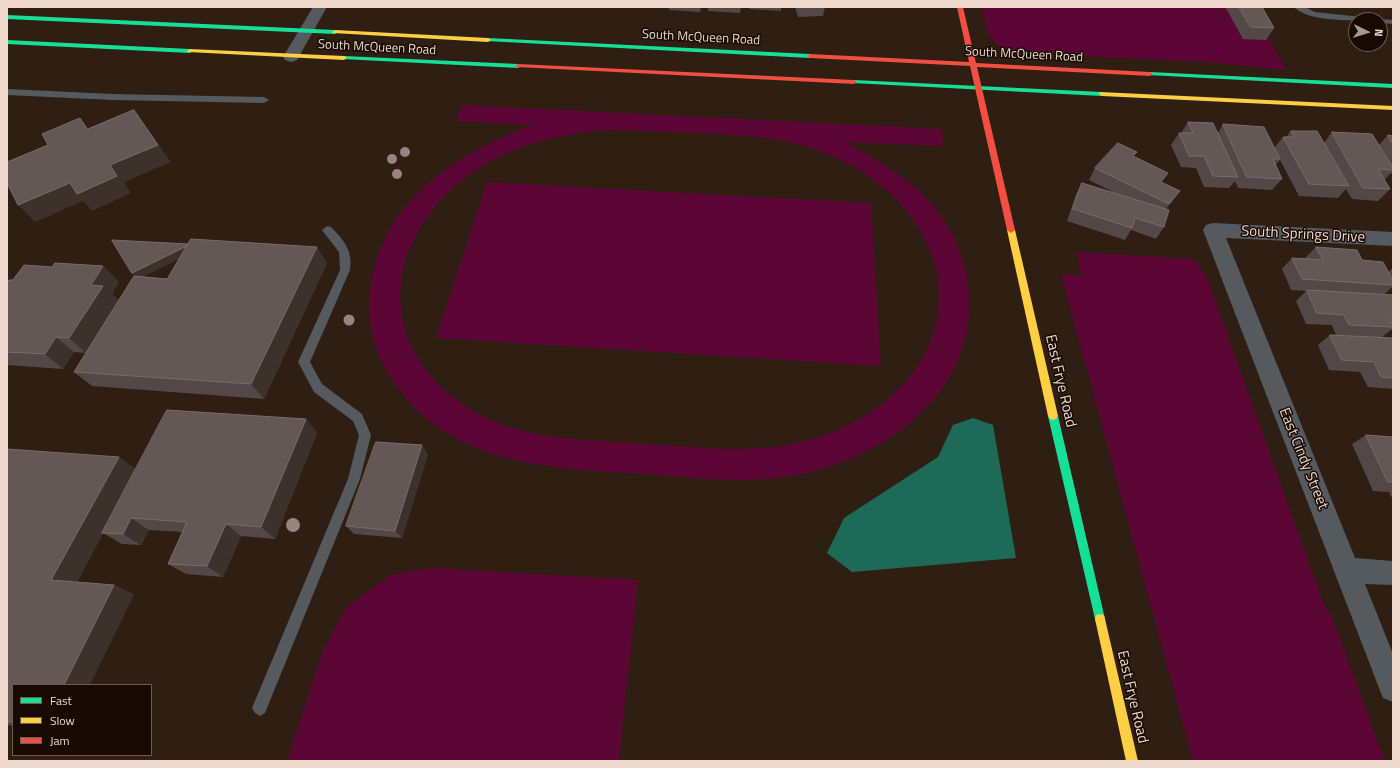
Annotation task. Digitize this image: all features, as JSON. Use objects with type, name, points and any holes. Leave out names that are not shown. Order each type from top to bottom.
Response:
[{"type":"main road","name":"East Frye Road","points":[[960,7],[973,65],[980,88],[1132,761]]},
{"type":"main road","name":"South McQueen Road","points":[[7,17],[304,30],[1393,86]]},
{"type":"main road","name":"South McQueen Road","points":[[7,42],[1393,108]]},
{"type":"street","points":[[290,56],[304,30],[320,7]]},
{"type":"street","name":"South Springs Drive","points":[[1213,230],[1393,239]]},
{"type":"street","name":"East Cindy Street","points":[[1213,230],[1393,688]]},
{"type":"street","points":[[1347,570],[1393,574]]},
{"type":"lane","points":[[1298,7],[1314,14],[1348,18]]},
{"type":"lane","points":[[7,92],[113,98],[264,100]]},
{"type":"lane","points":[[260,708],[354,479],[365,435],[358,418],[318,388],[304,362],[345,270],[347,259],[342,245],[327,230]]},
{"type":"shaded area","points":[[982,7],[1252,7],[1286,70],[1208,62],[1015,53],[1006,50],[994,42],[988,30]]},
{"type":"shaded area","points":[[462,105],[942,129],[944,146],[844,142],[890,168],[910,184],[929,201],[944,221],[956,242],[965,267],[969,294],[967,330],[957,363],[940,392],[917,417],[890,438],[859,455],[826,468],[793,476],[755,480],[718,480],[570,469],[535,464],[501,456],[469,445],[440,428],[413,406],[390,376],[384,366],[372,335],[369,313],[370,291],[377,259],[389,231],[405,207],[426,186],[449,167],[475,151],[532,125],[456,121]],"holes":[[[605,130],[740,135],[792,143],[818,150],[842,161],[865,174],[886,190],[904,208],[919,229],[931,253],[938,280],[938,308],[933,336],[921,361],[912,374],[891,397],[865,416],[822,436],[776,447],[729,449],[681,447],[571,439],[540,435],[509,427],[494,421],[459,402],[425,369],[408,338],[401,306],[402,274],[412,243],[430,214],[454,187],[484,165],[498,157],[528,145],[573,134]]]},
{"type":"shaded area","points":[[487,182],[871,203],[881,366],[436,338]]},
{"type":"shaded area","points":[[1077,252],[1193,259],[1206,275],[1324,605],[1330,612],[1385,761],[1193,761],[1061,274],[1082,276]]},
{"type":"shaded area","points":[[432,568],[638,580],[619,761],[287,761],[324,648],[346,608],[390,575]]},
{"type":"water","points":[[973,418],[993,425],[1016,558],[852,572],[827,553],[844,518],[938,457],[953,425]]},
{"type":"building","points":[[1239,7],[1262,7],[1274,28],[1251,27]]},
{"type":"building","points":[[134,110],[158,145],[110,165],[117,176],[77,194],[70,183],[18,205],[7,183],[7,162],[48,145],[42,134],[80,118],[87,129]]},
{"type":"building","points":[[1188,122],[1213,123],[1238,177],[1213,176],[1204,156],[1189,156],[1179,133],[1193,133]]},
{"type":"building","points":[[1223,124],[1264,127],[1280,159],[1273,159],[1282,179],[1247,177]]},
{"type":"building","points":[[1291,131],[1317,131],[1349,186],[1309,184],[1283,137],[1294,137]]},
{"type":"building","points":[[1332,132],[1372,134],[1393,168],[1393,170],[1378,169],[1390,189],[1363,188]]},
{"type":"building","points":[[1388,135],[1393,136],[1393,144]]},
{"type":"building","points":[[1118,143],[1137,152],[1133,156],[1168,173],[1161,182],[1180,191],[1169,204],[1095,168]]},
{"type":"building","points":[[1082,183],[1169,210],[1164,227],[1135,218],[1132,228],[1073,209]]},
{"type":"building","points":[[191,239],[317,247],[251,384],[74,372],[134,276],[167,279]]},
{"type":"building","points":[[112,240],[188,244],[187,246],[132,273]]},
{"type":"building","points":[[1316,247],[1357,250],[1362,260],[1383,262],[1393,281],[1393,285],[1302,279],[1292,258],[1323,260]]},
{"type":"building","points":[[55,263],[103,266],[91,285],[103,286],[69,338],[56,337],[45,354],[7,352],[7,282],[9,280],[13,280],[24,265],[52,267]]},
{"type":"building","points":[[1307,290],[1393,295],[1393,318],[1389,318],[1393,327],[1349,325],[1344,315],[1317,313]]},
{"type":"building","points":[[1330,335],[1393,338],[1393,378],[1381,377],[1374,362],[1342,360]]},
{"type":"building","points":[[167,410],[306,419],[261,527],[226,524],[207,566],[168,564],[187,522],[131,518],[123,534],[102,533]]},
{"type":"building","points":[[1366,435],[1393,437],[1393,482],[1388,482]]},
{"type":"building","points":[[376,442],[422,445],[395,531],[346,526]]},
{"type":"building","points":[[7,449],[119,457],[51,580],[114,585],[64,684],[12,684],[12,722],[7,722]]},
{"type":"traffic: fast","points":[[7,17],[335,32]]},
{"type":"traffic: fast","points":[[488,40],[810,56]]},
{"type":"traffic: fast","points":[[7,42],[190,51]]},
{"type":"traffic: fast","points":[[344,58],[518,66]]},
{"type":"traffic: fast","points":[[1150,74],[1393,86]]},
{"type":"traffic: fast","points":[[854,82],[1102,94]]},
{"type":"traffic: fast","points":[[1053,416],[1100,619]]},
{"type":"traffic: slow","points":[[335,32],[488,40]]},
{"type":"traffic: slow","points":[[190,51],[344,58]]},
{"type":"traffic: slow","points":[[1102,94],[1393,108]]},
{"type":"traffic: slow","points":[[1011,230],[1053,416]]},
{"type":"traffic: slow","points":[[1100,619],[1132,761]]},
{"type":"traffic: jam","points":[[960,7],[1011,230]]},
{"type":"traffic: jam","points":[[810,56],[1150,74]]},
{"type":"traffic: jam","points":[[518,66],[854,82]]}]
